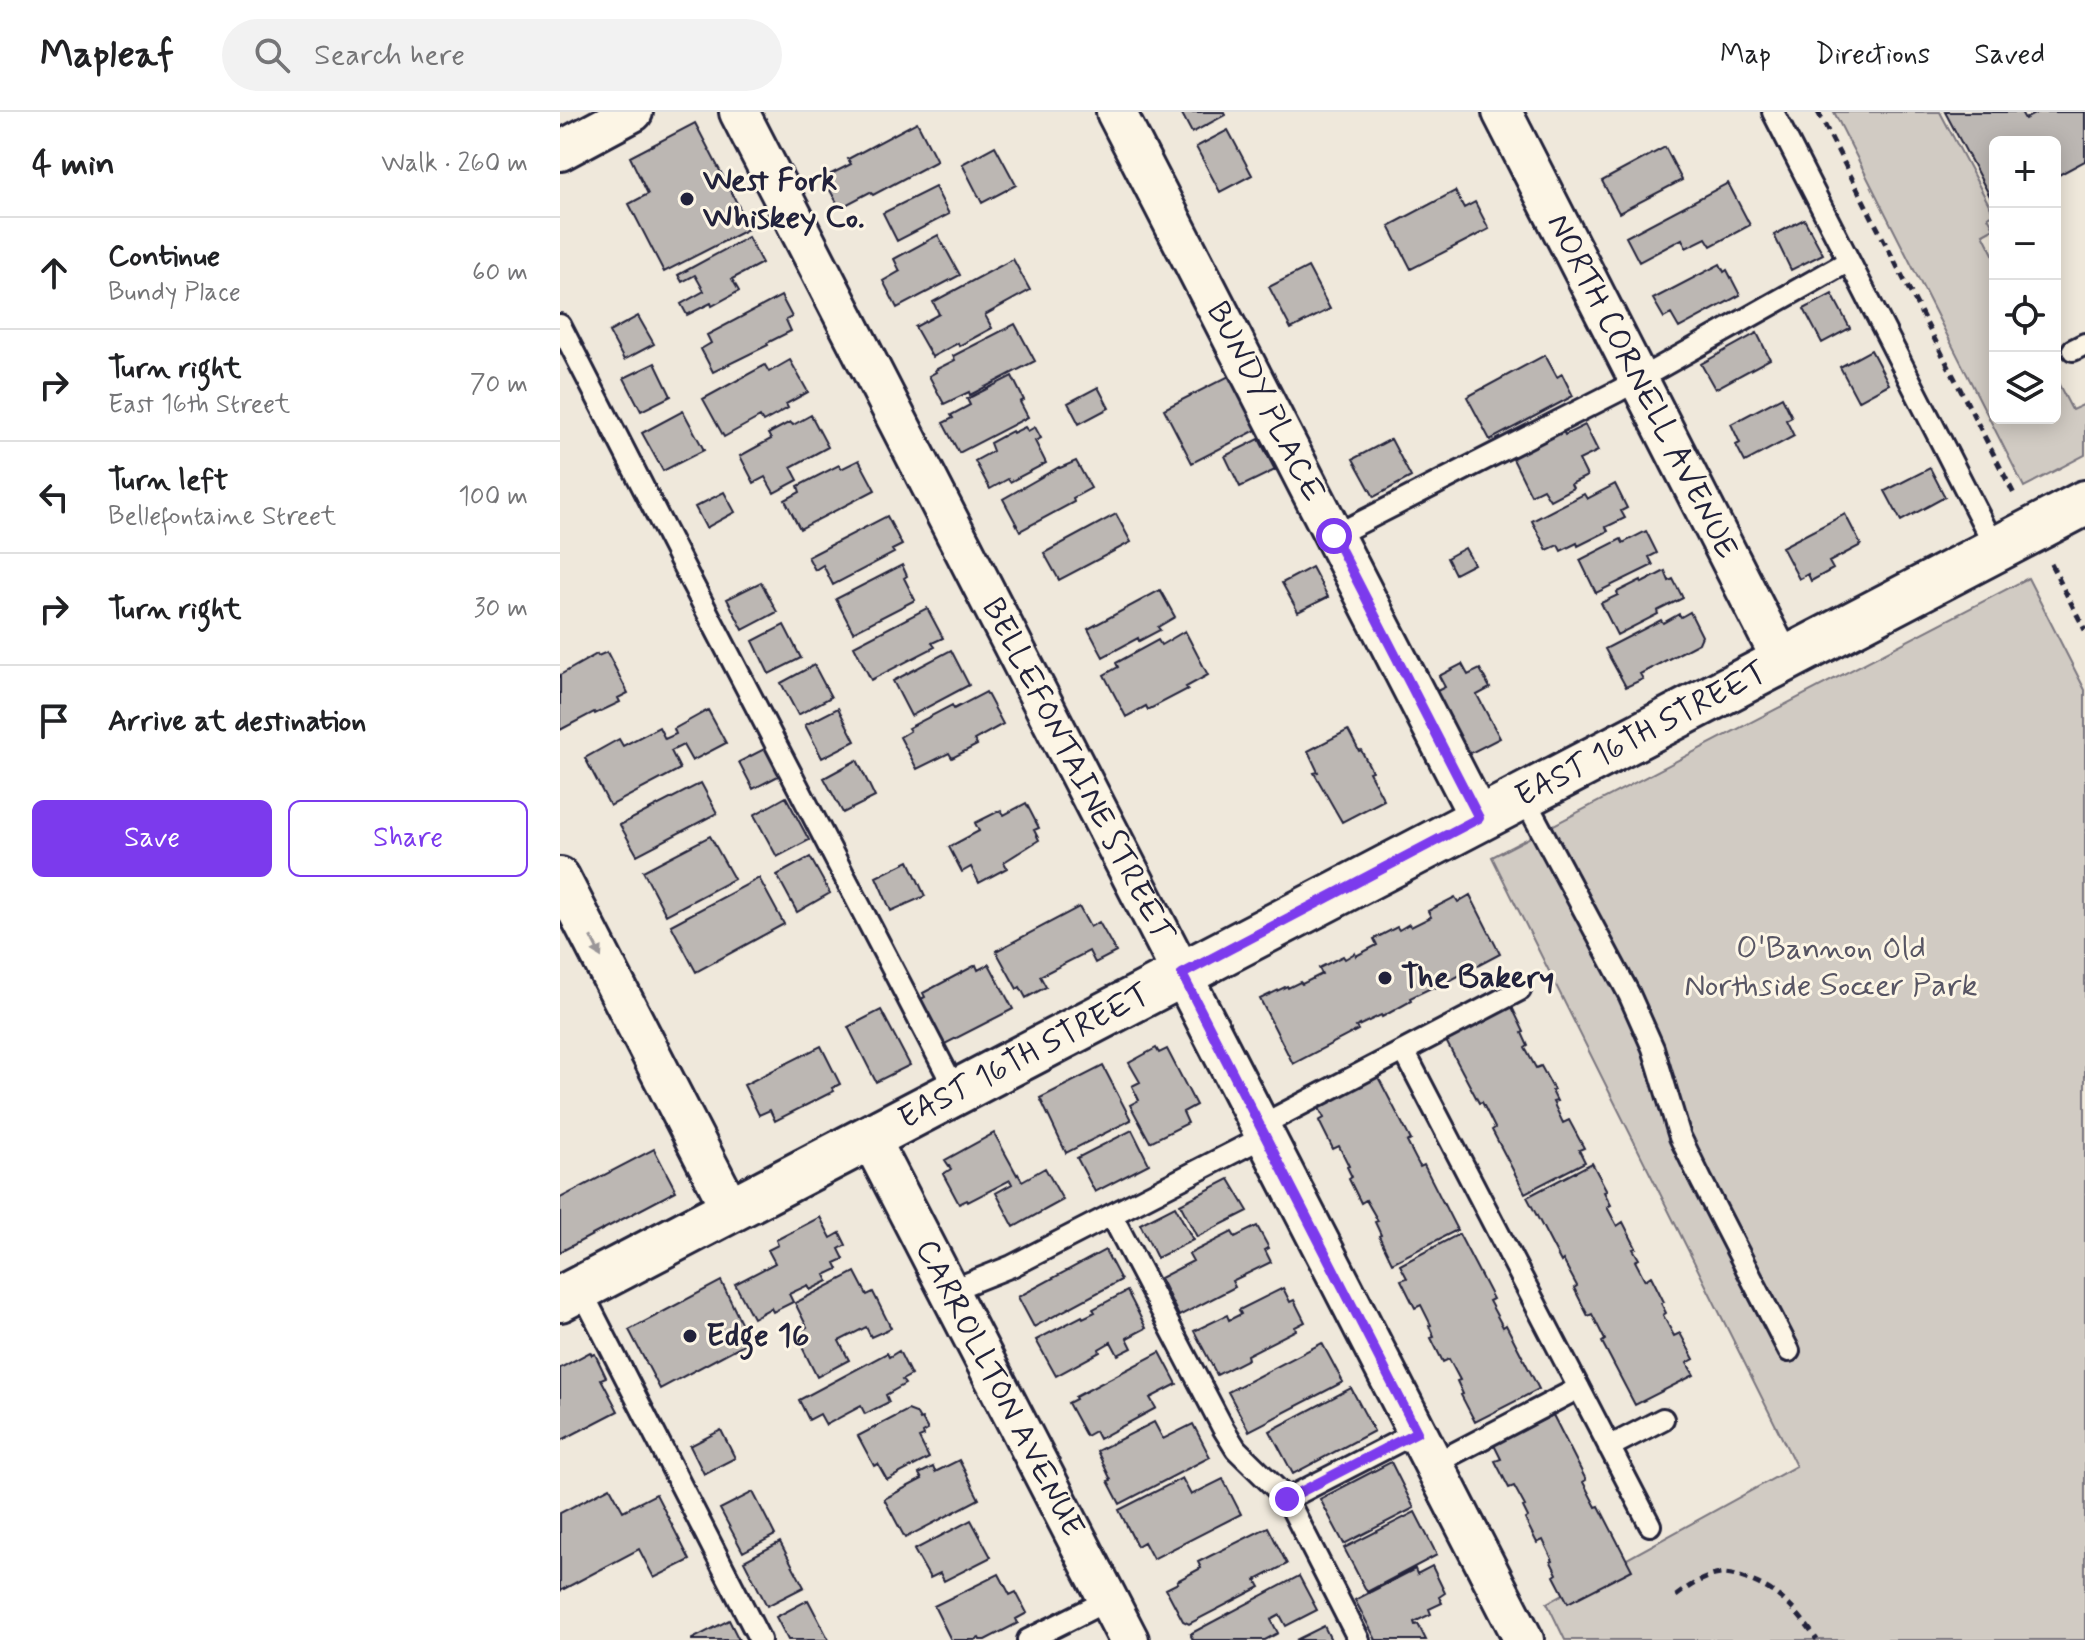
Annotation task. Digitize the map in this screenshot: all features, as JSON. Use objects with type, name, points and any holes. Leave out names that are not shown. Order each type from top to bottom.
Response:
[{"type":"main road","name":"EAST 16TH STREET","points":[[570,1293],[2085,503]]},
{"type":"street","points":[[560,151],[633,112]]},
{"type":"street","name":"BELLEFONTAINE STREET","points":[[739,112],[1524,1640]]},
{"type":"street","name":"BUNDY PLACE","points":[[1116,112],[1479,818]]},
{"type":"street","name":"NORTH CORNELL AVENUE","points":[[1502,112],[1782,661]]},
{"type":"street","points":[[560,877],[730,1208]]},
{"type":"street","name":"CARROLLTON AVENUE","points":[[869,1136],[1129,1640]]},
{"type":"lane","points":[[1773,112],[1996,549]]},
{"type":"lane","points":[[1334,536],[1639,380],[1849,261]]},
{"type":"lane","points":[[560,325],[956,1091]]},
{"type":"lane","points":[[1523,796],[1629,994],[1653,1048],[1680,1137],[1789,1351]]},
{"type":"lane","points":[[949,1291],[1012,1266],[1112,1216],[1404,1051],[1520,990]]},
{"type":"lane","points":[[1404,1051],[1650,1525]]},
{"type":"lane","points":[[1112,1216],[1236,1449],[1287,1499],[1359,1640]]},
{"type":"lane","points":[[570,1293],[760,1640]]},
{"type":"lane","points":[[1287,1499],[1579,1388]]},
{"type":"lane","points":[[1609,1447],[1663,1419]]},
{"type":"lane","points":[[1028,1640],[1108,1600]]},
{"type":"path","points":[[1818,112],[2015,496]]},
{"type":"path","points":[[2049,560],[2085,630]]},
{"type":"path","points":[[1676,1596],[1712,1576],[1726,1574],[1744,1578],[1781,1596],[1817,1640]]},
{"type":"green space","points":[[1834,112],[1940,112],[1989,205],[1989,231],[1983,234],[1989,246],[1989,418]]},
{"type":"green space","points":[[2061,389],[2072,410],[2085,404],[2085,455],[2024,487],[1992,424],[2061,424]]},
{"type":"green space","name":"O'Bannon Old Northside Soccer Park","points":[[2028,578],[2085,690],[2085,1640],[1565,1640],[1547,1603],[1796,1466],[1492,857]]},
{"type":"building","points":[[1181,112],[1224,112],[1225,115],[1192,133]]},
{"type":"building","points":[[1945,112],[2021,112],[2025,119],[2038,112],[2085,112],[2085,161],[2061,174],[2061,136],[1989,136],[1989,194]]},
{"type":"building","points":[[917,122],[937,161],[873,195],[870,192],[840,208],[823,178],[851,164],[848,159]]},
{"type":"building","name":"West Fork Whiskey Co.","points":[[695,123],[750,228],[664,272],[629,204],[648,194],[630,157]]},
{"type":"building","points":[[1228,130],[1252,175],[1220,192],[1196,147]]},
{"type":"building","points":[[995,146],[1016,185],[982,203],[962,164]]},
{"type":"building","points":[[1665,147],[1682,180],[1619,213],[1602,181]]},
{"type":"building","points":[[1728,183],[1750,225],[1711,246],[1706,238],[1686,248],[1682,239],[1639,262],[1626,237]]},
{"type":"building","points":[[935,187],[949,214],[897,241],[883,213]]},
{"type":"building","points":[[1455,191],[1464,208],[1475,202],[1489,229],[1411,269],[1389,226]]},
{"type":"building","points":[[1804,219],[1823,254],[1791,270],[1774,235]]},
{"type":"building","points":[[938,235],[960,275],[897,308],[883,281],[900,271],[894,259]]},
{"type":"building","points":[[748,237],[762,263],[732,279],[739,291],[687,315],[681,304],[704,291],[695,275],[682,282],[678,275]]},
{"type":"building","points":[[1013,259],[1030,290],[985,315],[992,328],[932,357],[915,327],[939,314],[933,302]]},
{"type":"building","points":[[1720,264],[1724,272],[1727,270],[1740,295],[1679,328],[1671,314],[1664,318],[1653,299]]},
{"type":"building","points":[[1308,267],[1330,309],[1291,329],[1269,287]]},
{"type":"building","points":[[1832,294],[1850,328],[1822,343],[1804,309]]},
{"type":"building","points":[[781,296],[792,317],[786,320],[791,331],[713,372],[701,349],[711,343],[707,335]]},
{"type":"building","points":[[638,316],[654,344],[624,360],[609,332]]},
{"type":"building","points":[[1015,324],[1035,361],[970,395],[969,392],[944,404],[929,376],[955,360],[953,356]]},
{"type":"building","points":[[1757,333],[1770,359],[1715,389],[1701,364]]},
{"type":"building","points":[[1871,350],[1889,384],[1858,401],[1840,367]]},
{"type":"building","points":[[1545,355],[1557,377],[1562,374],[1573,396],[1490,440],[1467,397]]},
{"type":"building","points":[[790,360],[808,392],[763,422],[760,417],[724,437],[703,399],[765,365],[769,372]]},
{"type":"building","points":[[655,363],[671,396],[641,411],[624,378]]},
{"type":"building","points":[[1233,374],[1260,428],[1192,463],[1164,409]]},
{"type":"building","points":[[1012,376],[1024,400],[1020,402],[1028,417],[959,453],[943,423],[970,405],[967,399]]},
{"type":"building","points":[[1098,387],[1109,408],[1079,424],[1068,403]]},
{"type":"building","points":[[1782,397],[1792,417],[1786,420],[1794,436],[1745,462],[1736,445],[1740,443],[1731,424]]},
{"type":"building","points":[[683,411],[704,450],[663,471],[642,433]]},
{"type":"building","points":[[811,415],[828,447],[791,467],[798,480],[774,493],[765,477],[754,483],[740,456],[771,439],[768,434]]},
{"type":"building","points":[[1585,425],[1598,451],[1579,460],[1587,476],[1571,484],[1573,488],[1550,500],[1543,489],[1531,495],[1512,457],[1562,429],[1565,435]]},
{"type":"building","points":[[1025,427],[1028,431],[1035,427],[1041,438],[1035,441],[1046,463],[990,489],[975,461],[993,451],[990,443]]},
{"type":"building","points":[[1259,439],[1275,470],[1240,487],[1225,456]]},
{"type":"building","points":[[1391,439],[1411,477],[1374,497],[1353,459]]},
{"type":"building","points":[[859,460],[875,490],[800,529],[785,500],[800,492],[798,486],[839,465],[841,469]]},
{"type":"building","points":[[1076,461],[1091,488],[1073,498],[1074,502],[1020,531],[1003,499],[1059,467]]},
{"type":"building","points":[[1930,468],[1945,497],[1901,521],[1885,491]]},
{"type":"building","points":[[1615,484],[1627,508],[1621,511],[1625,518],[1606,527],[1608,531],[1578,546],[1577,543],[1561,551],[1558,545],[1547,550],[1532,521],[1584,494],[1587,499]]},
{"type":"building","points":[[724,492],[735,512],[706,528],[695,507]]},
{"type":"building","points":[[1116,514],[1131,542],[1059,580],[1044,553]]},
{"type":"building","points":[[1845,514],[1861,545],[1829,562],[1833,569],[1811,581],[1808,574],[1799,579],[1782,547]]},
{"type":"building","points":[[887,516],[902,545],[892,550],[894,553],[833,585],[823,565],[815,570],[808,557]]},
{"type":"building","points":[[1646,531],[1657,553],[1649,557],[1653,565],[1596,593],[1580,560],[1621,539],[1623,543]]},
{"type":"building","points":[[1465,548],[1474,564],[1455,574],[1447,558]]},
{"type":"building","points":[[902,565],[907,576],[904,578],[915,600],[853,632],[836,599]]},
{"type":"building","points":[[1312,567],[1328,597],[1298,612],[1282,583]]},
{"type":"building","points":[[1665,571],[1683,598],[1617,635],[1601,603],[1641,580],[1642,583]]},
{"type":"building","points":[[761,582],[777,612],[743,630],[727,599]]},
{"type":"building","points":[[1160,590],[1175,617],[1158,627],[1160,630],[1103,657],[1088,629]]},
{"type":"building","points":[[927,608],[943,638],[932,643],[935,647],[871,680],[854,646]]},
{"type":"building","points":[[1690,612],[1702,636],[1699,643],[1640,674],[1643,679],[1626,687],[1605,649],[1661,620],[1663,623]]},
{"type":"building","points":[[784,625],[801,658],[769,674],[753,641]]},
{"type":"building","points":[[1185,631],[1208,675],[1148,710],[1146,706],[1126,717],[1104,675],[1118,667],[1116,663],[1158,640],[1161,645]]},
{"type":"building","points":[[951,650],[969,685],[911,716],[893,681]]},
{"type":"building","points":[[607,652],[628,693],[618,698],[620,702],[560,730],[560,675],[597,654]]},
{"type":"building","points":[[1462,664],[1468,675],[1480,669],[1490,688],[1477,695],[1500,738],[1467,755],[1431,694],[1445,687],[1439,676]]},
{"type":"building","points":[[814,665],[831,697],[798,715],[781,683]]},
{"type":"building","points":[[986,692],[1003,724],[974,740],[977,745],[952,758],[949,753],[917,769],[900,737],[910,731],[908,728],[952,705],[954,709]]},
{"type":"building","points":[[838,708],[855,741],[822,758],[805,725]]},
{"type":"building","points":[[708,710],[726,743],[692,761],[683,745],[671,751],[680,769],[610,806],[585,758],[619,739],[623,746],[659,727],[665,739],[676,734],[674,729]]},
{"type":"building","points":[[1348,730],[1372,771],[1369,772],[1384,800],[1342,822],[1314,773],[1318,772],[1308,751]]},
{"type":"building","points":[[770,746],[784,773],[753,789],[739,762]]},
{"type":"building","points":[[857,760],[875,797],[843,813],[824,778]]},
{"type":"building","points":[[701,783],[717,813],[637,855],[620,825]]},
{"type":"building","points":[[786,797],[809,840],[777,857],[754,815]]},
{"type":"building","points":[[1026,803],[1039,828],[1034,830],[1039,840],[1004,862],[1007,868],[979,883],[971,867],[962,872],[949,847],[979,831],[975,823],[1001,810],[1004,815]]},
{"type":"building","points":[[710,836],[734,879],[666,915],[643,871]]},
{"type":"building","points":[[810,857],[830,893],[797,912],[777,875]]},
{"type":"building","points":[[909,861],[925,896],[891,911],[876,877]]},
{"type":"building","points":[[759,878],[784,924],[696,972],[671,925]]},
{"type":"building","name":"The Bakery","points":[[1470,895],[1500,954],[1436,988],[1410,998],[1411,1001],[1356,1027],[1358,1030],[1293,1064],[1260,999],[1287,986],[1302,984],[1322,974],[1319,968],[1343,956],[1345,959],[1355,953],[1356,956],[1377,945],[1374,939],[1397,927],[1399,930],[1409,924],[1411,927],[1431,917],[1428,911],[1455,897],[1458,902]]},
{"type":"building","points":[[1079,907],[1090,927],[1099,922],[1116,952],[1095,963],[1089,951],[1040,976],[1046,987],[1026,998],[1020,987],[1017,989],[996,951]]},
{"type":"building","points":[[989,964],[1013,1009],[941,1046],[917,1001],[925,997],[923,993],[976,965],[978,970]]},
{"type":"building","points":[[1511,1005],[1524,1032],[1528,1046],[1525,1048],[1536,1068],[1541,1066],[1554,1090],[1557,1101],[1553,1102],[1563,1123],[1569,1120],[1584,1148],[1579,1150],[1585,1162],[1525,1193],[1492,1130],[1495,1128],[1482,1102],[1479,1103],[1445,1039]]},
{"type":"building","points":[[881,1010],[910,1065],[876,1082],[848,1027]]},
{"type":"building","points":[[821,1046],[840,1084],[832,1088],[834,1091],[775,1121],[770,1110],[759,1115],[744,1085]]},
{"type":"building","points":[[1156,1048],[1159,1053],[1167,1049],[1196,1105],[1183,1112],[1188,1123],[1150,1142],[1130,1105],[1139,1100],[1132,1086],[1140,1082],[1129,1063]]},
{"type":"building","points":[[1103,1066],[1131,1120],[1066,1153],[1040,1098]]},
{"type":"building","points":[[1377,1075],[1411,1140],[1407,1142],[1420,1167],[1424,1165],[1457,1230],[1392,1263],[1379,1236],[1375,1222],[1378,1221],[1366,1200],[1361,1203],[1349,1179],[1352,1177],[1349,1166],[1339,1146],[1333,1149],[1319,1121],[1324,1118],[1318,1106]]},
{"type":"building","points":[[1132,1130],[1149,1164],[1095,1192],[1077,1158]]},
{"type":"building","points":[[994,1133],[1022,1181],[1045,1168],[1063,1200],[1014,1227],[996,1193],[1012,1184],[1010,1180],[959,1204],[943,1174],[951,1169],[945,1160]]},
{"type":"building","points":[[654,1149],[676,1191],[560,1252],[560,1198]]},
{"type":"building","points":[[1592,1163],[1607,1191],[1604,1192],[1611,1205],[1607,1207],[1617,1226],[1623,1222],[1636,1248],[1633,1249],[1639,1259],[1635,1261],[1645,1280],[1651,1276],[1664,1302],[1661,1303],[1666,1313],[1663,1315],[1674,1336],[1680,1333],[1694,1359],[1687,1363],[1694,1375],[1635,1405],[1602,1342],[1605,1340],[1592,1314],[1588,1316],[1574,1288],[1577,1286],[1527,1197]]},
{"type":"building","points":[[1229,1179],[1248,1211],[1197,1237],[1180,1204]]},
{"type":"building","points":[[1175,1206],[1193,1240],[1157,1258],[1140,1224]]},
{"type":"building","points":[[820,1217],[831,1238],[840,1233],[846,1245],[839,1249],[844,1259],[835,1263],[838,1269],[825,1275],[828,1281],[810,1290],[808,1285],[789,1294],[793,1302],[773,1312],[771,1308],[753,1318],[735,1284],[775,1263],[768,1250],[778,1245],[776,1240]]},
{"type":"building","points":[[1257,1226],[1269,1248],[1265,1250],[1271,1262],[1232,1281],[1235,1287],[1179,1316],[1160,1278],[1193,1261],[1189,1254],[1232,1232],[1235,1237]]},
{"type":"building","points":[[1459,1234],[1493,1299],[1489,1301],[1503,1327],[1506,1325],[1539,1389],[1475,1422],[1461,1395],[1457,1381],[1460,1380],[1449,1359],[1443,1362],[1431,1338],[1434,1337],[1431,1325],[1421,1305],[1415,1308],[1401,1280],[1407,1278],[1400,1265]]},
{"type":"building","points":[[1105,1250],[1121,1280],[1034,1327],[1018,1297]]},
{"type":"building","points":[[855,1272],[867,1295],[873,1292],[891,1328],[871,1337],[866,1327],[839,1341],[849,1360],[817,1377],[795,1333],[807,1327],[795,1303]]},
{"type":"building","name":"Edge 16","points":[[721,1281],[750,1341],[660,1389],[629,1330]]},
{"type":"building","points":[[1283,1288],[1290,1302],[1294,1300],[1305,1322],[1217,1375],[1194,1331],[1227,1315],[1229,1320],[1241,1314],[1239,1310]]},
{"type":"building","points":[[1127,1291],[1146,1328],[1127,1338],[1132,1348],[1118,1355],[1111,1342],[1099,1349],[1100,1352],[1056,1376],[1036,1340],[1095,1312],[1093,1309]]},
{"type":"building","points":[[1322,1343],[1343,1382],[1249,1431],[1228,1392]]},
{"type":"building","points":[[899,1351],[911,1375],[902,1380],[905,1384],[886,1395],[889,1402],[865,1414],[861,1406],[826,1425],[820,1414],[809,1420],[799,1400],[887,1353],[889,1357]]},
{"type":"building","points":[[590,1352],[595,1354],[606,1377],[601,1379],[618,1411],[560,1441],[560,1368]]},
{"type":"building","points":[[1160,1352],[1177,1384],[1150,1398],[1156,1408],[1099,1439],[1095,1431],[1086,1436],[1068,1403]]},
{"type":"building","points":[[1351,1388],[1374,1431],[1293,1474],[1270,1431]]},
{"type":"building","points":[[908,1410],[922,1419],[928,1430],[919,1438],[929,1458],[887,1480],[878,1464],[874,1466],[858,1436]]},
{"type":"building","points":[[1553,1415],[1586,1480],[1583,1482],[1632,1570],[1568,1603],[1554,1576],[1557,1574],[1543,1540],[1537,1543],[1525,1519],[1528,1517],[1525,1506],[1514,1486],[1509,1488],[1495,1461],[1501,1459],[1494,1445]]},
{"type":"building","points":[[1154,1422],[1163,1439],[1193,1424],[1210,1457],[1120,1504],[1097,1451]]},
{"type":"building","points":[[721,1430],[735,1458],[704,1474],[690,1446]]},
{"type":"building","points":[[959,1460],[979,1499],[905,1538],[884,1499],[922,1479],[919,1474],[933,1467],[935,1472]]},
{"type":"building","points":[[1391,1462],[1414,1508],[1344,1544],[1320,1499]]},
{"type":"building","points":[[1182,1478],[1191,1495],[1223,1479],[1241,1514],[1153,1559],[1144,1542],[1137,1546],[1119,1510]]},
{"type":"building","points":[[610,1487],[623,1511],[656,1494],[690,1560],[654,1578],[639,1549],[560,1591],[560,1513]]},
{"type":"building","points":[[753,1492],[775,1535],[743,1552],[720,1509]]},
{"type":"building","points":[[1415,1512],[1437,1555],[1367,1592],[1344,1548]]},
{"type":"building","points":[[971,1520],[991,1557],[944,1581],[940,1573],[930,1578],[914,1550]]},
{"type":"building","points":[[1268,1527],[1287,1564],[1256,1580],[1260,1587],[1189,1624],[1183,1621],[1166,1589],[1201,1568],[1198,1562]]},
{"type":"building","points":[[780,1542],[804,1587],[767,1606],[744,1561]]},
{"type":"building","points":[[1432,1566],[1445,1593],[1439,1597],[1442,1603],[1429,1609],[1431,1614],[1414,1622],[1426,1640],[1376,1640],[1355,1600],[1415,1569],[1417,1574]]},
{"type":"building","points":[[999,1574],[1010,1595],[1016,1592],[1027,1613],[1016,1619],[1018,1623],[985,1640],[951,1640],[934,1606]]},
{"type":"building","points":[[1299,1576],[1317,1610],[1286,1626],[1280,1615],[1271,1620],[1278,1633],[1265,1640],[1193,1640],[1190,1634]]},
{"type":"building","points":[[808,1600],[829,1640],[788,1640],[776,1617]]},
{"type":"building","points":[[729,1620],[739,1640],[692,1640],[692,1639]]},
{"type":"building","points":[[1324,1626],[1331,1640],[1296,1640]]},
{"type":"place","name":"West Fork Whiskey Co.","points":[[687,199]]},
{"type":"place","name":"The Bakery","points":[[1385,978]]},
{"type":"place","name":"Edge 16","points":[[690,1336]]},
{"type":"route","points":[[1287,1499],[1417,1432],[1182,974],[1479,818],[1334,536]]}]
